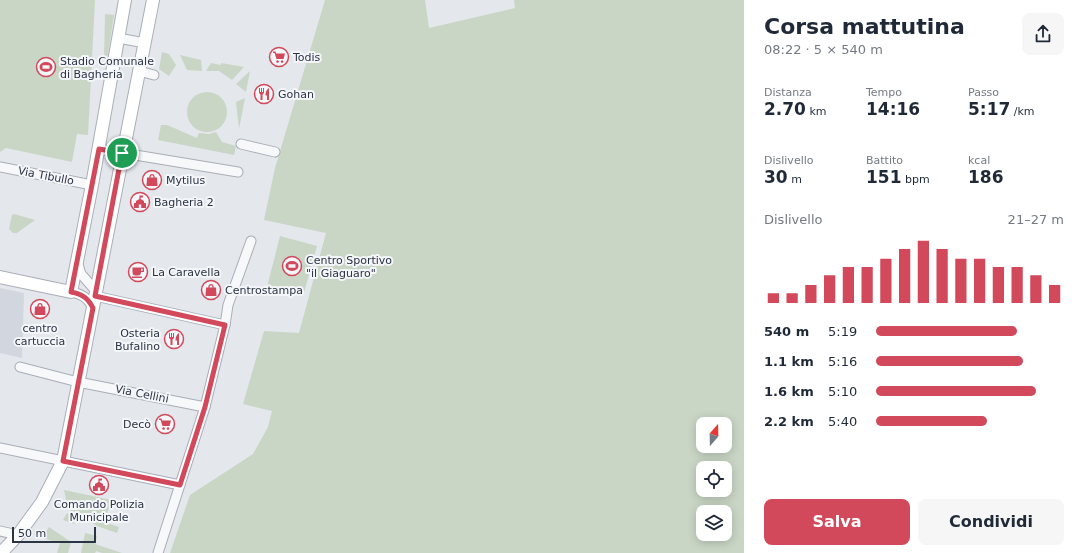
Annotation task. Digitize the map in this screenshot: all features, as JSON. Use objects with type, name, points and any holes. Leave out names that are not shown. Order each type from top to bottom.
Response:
[{"type":"street","points":[[71,292],[99,149],[125,0]]},
{"type":"street","points":[[1,553],[18,535],[42,502],[63,461],[153,0]]},
{"type":"street","points":[[118,38],[145,43]]},
{"type":"street","points":[[139,72],[154,75]]},
{"type":"street","points":[[241,144],[275,152]]},
{"type":"street","points":[[99,149],[238,172]]},
{"type":"street","name":"Via Tibullo","points":[[0,166],[92,185]]},
{"type":"street","points":[[158,553],[205,407],[225,325],[228,305],[251,241]]},
{"type":"street","points":[[77,261],[81,274],[96,294],[225,325]]},
{"type":"street","points":[[0,277],[80,294],[85,297],[93,308]]},
{"type":"street","name":"Via Cellini","points":[[20,367],[78,382],[205,407]]},
{"type":"street","points":[[0,448],[180,485]]},
{"type":"street","points":[[0,531],[18,535]]},
{"type":"shaded area","points":[[0,288],[24,293],[22,358],[0,353]]},
{"type":"green space","name":"Stadio Comunale di Bagheria","points":[[0,0],[95,0],[88,135],[77,134],[72,162],[6,148],[0,152]]},
{"type":"green space","points":[[325,0],[425,0],[429,28],[515,8],[514,0],[744,0],[744,553],[170,553],[190,495],[253,454],[268,427],[272,411],[243,404],[264,331],[299,333],[326,233],[264,220],[275,168]]},
{"type":"green space","points":[[105,14],[114,15],[107,60],[104,59]]},
{"type":"green space","points":[[162,52],[169,54],[176,65],[169,76],[159,69]]},
{"type":"green space","points":[[180,55],[201,60],[202,71],[187,70]]},
{"type":"green space","points":[[211,63],[221,65],[221,63],[244,67],[232,80],[219,71],[206,71]]},
{"type":"green space","points":[[250,71],[246,92],[236,84]]},
{"type":"green space","points":[[211,92],[218,95],[224,101],[227,112],[226,120],[218,129],[211,132],[203,132],[196,129],[188,120],[187,108],[190,101],[199,93]]},
{"type":"green space","points":[[245,98],[239,129],[236,102]]},
{"type":"green space","points":[[161,125],[167,125],[197,138],[199,133],[209,134],[216,132],[222,142],[236,146],[234,155],[158,140]]},
{"type":"green space","points":[[14,214],[35,220],[17,233],[13,233],[9,229],[12,215]]},
{"type":"green space","name":"Centro Sportivo \"il Giaguaro\"","points":[[280,236],[317,246],[303,296],[267,287]]},
{"type":"green space","points":[[64,490],[112,500],[104,522],[119,527],[117,533],[97,526],[77,513],[74,524],[63,520],[67,513],[69,514],[72,506],[69,505],[71,502],[66,500]]},
{"type":"green space","points":[[49,527],[71,542],[68,553],[57,553],[60,543],[42,538]]},
{"type":"green space","points":[[85,533],[97,536],[95,544],[122,553],[102,553],[96,551],[95,553],[81,553]]},
{"type":"place","name":"Todis","points":[[279,57]]},
{"type":"place","name":"Stadio Comunale di Bagheria","points":[[46,67]]},
{"type":"place","name":"Gohan","points":[[264,94]]},
{"type":"place","name":"Mytilus","points":[[152,180]]},
{"type":"place","name":"Bagheria 2","points":[[140,202]]},
{"type":"place","name":"Centro Sportivo \"il Giaguaro\"","points":[[292,266]]},
{"type":"place","name":"La Caravella","points":[[138,272]]},
{"type":"place","name":"Centrostampa","points":[[211,290]]},
{"type":"place","name":"centro cartuccia","points":[[40,309]]},
{"type":"place","name":"Osteria Bufalino","points":[[174,339]]},
{"type":"place","name":"Decò","points":[[165,424]]},
{"type":"place","name":"Comando Polizia Municipale","points":[[99,485]]},
{"type":"route","points":[[99,149],[122,153],[95,296],[225,325],[205,407],[180,485],[63,461],[93,308],[85,297],[71,292],[99,149]]}]
